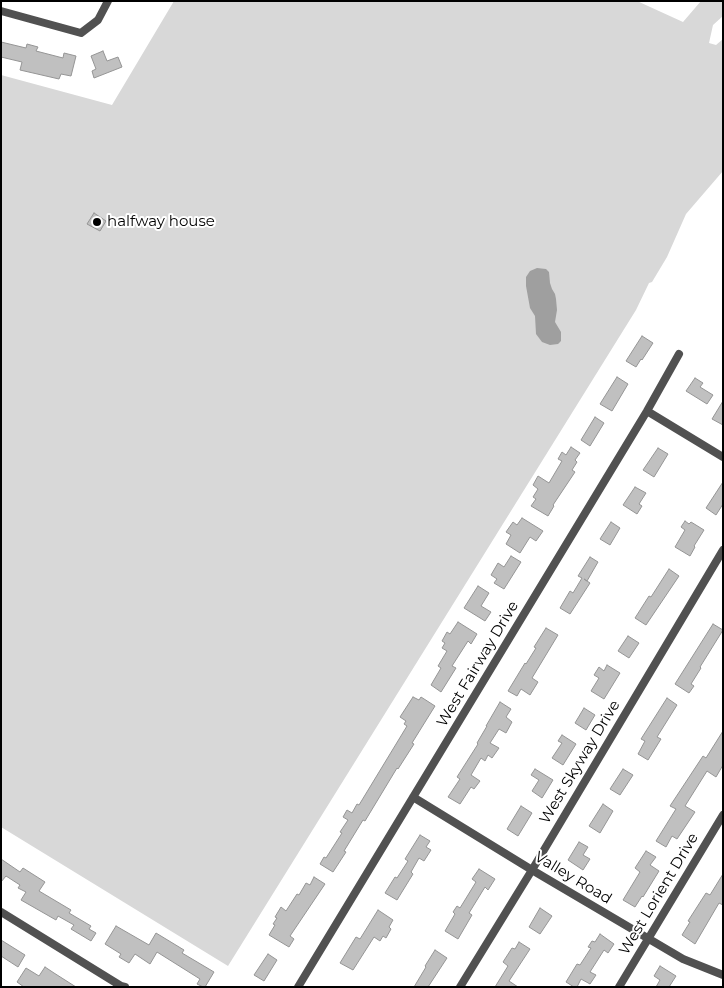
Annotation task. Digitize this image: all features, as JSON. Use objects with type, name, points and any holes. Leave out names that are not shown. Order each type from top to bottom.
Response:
[{"type":"street","points":[[1,11],[81,33],[98,20],[108,1]]},
{"type":"street","name":"West Fairway Drive","points":[[298,987],[647,411],[679,354]]},
{"type":"street","points":[[647,411],[723,457]]},
{"type":"street","name":"West Skyway Drive","points":[[460,987],[723,550]]},
{"type":"street","name":"Valley Road","points":[[413,797],[648,938],[683,958],[723,975]]},
{"type":"street","name":"West Lorient Drive","points":[[619,987],[723,815]]},
{"type":"street","points":[[1,912],[125,987]]},
{"type":"shaded area","points":[[174,1],[637,1],[683,22],[701,1],[723,1],[723,16],[713,25],[709,43],[716,45],[723,39],[723,171],[686,214],[667,257],[652,282],[649,283],[636,310],[228,966],[1,827],[1,75],[112,105]]},
{"type":"shaded area","points":[[537,268],[546,269],[549,272],[550,283],[556,299],[555,322],[561,332],[561,341],[558,344],[550,345],[542,342],[536,334],[535,316],[530,308],[526,277],[530,271]]},
{"type":"building","points":[[1,42],[26,48],[27,44],[38,47],[36,51],[63,58],[64,53],[76,56],[71,76],[61,74],[59,79],[20,70],[22,62],[1,57]]},
{"type":"building","points":[[103,51],[107,61],[118,57],[122,67],[94,78],[92,71],[96,69],[91,56]]},
{"type":"building","name":"halfway house","points":[[94,213],[106,221],[100,231],[87,224]]},
{"type":"building","points":[[642,336],[653,343],[636,367],[626,361]]},
{"type":"building","points":[[617,377],[628,384],[612,411],[600,404]]},
{"type":"building","points":[[695,378],[703,383],[700,387],[713,395],[707,404],[686,391]]},
{"type":"building","points":[[723,401],[723,425],[712,419]]},
{"type":"building","points":[[595,417],[604,423],[590,446],[581,440]]},
{"type":"building","points":[[571,447],[580,453],[575,460],[577,462],[572,470],[575,472],[548,516],[531,506],[536,499],[533,497],[538,489],[533,485],[538,476],[549,483],[562,461],[558,459],[562,452],[566,455]]},
{"type":"building","points":[[658,448],[668,454],[654,477],[643,470]]},
{"type":"building","points":[[723,482],[723,504],[716,515],[706,508]]},
{"type":"building","points":[[635,487],[646,493],[639,504],[642,506],[637,514],[623,505]]},
{"type":"building","points":[[522,518],[543,531],[536,541],[530,537],[520,553],[506,544],[511,535],[506,532],[513,522],[517,525]]},
{"type":"building","points":[[685,521],[689,524],[691,522],[704,530],[690,556],[675,547],[685,530],[681,527]]},
{"type":"building","points":[[611,522],[620,528],[610,545],[600,539]]},
{"type":"building","points":[[511,556],[521,562],[504,589],[494,583],[497,579],[491,575],[498,563],[504,567]]},
{"type":"building","points":[[590,557],[598,562],[587,581],[590,583],[570,614],[560,608],[570,591],[573,593],[582,578],[578,576]]},
{"type":"building","points":[[669,569],[679,576],[646,625],[635,618]]},
{"type":"building","points":[[478,586],[489,593],[481,606],[491,612],[485,621],[464,608]]},
{"type":"building","points":[[458,622],[477,634],[471,644],[468,641],[452,666],[456,668],[441,692],[431,685],[441,668],[438,666],[447,651],[442,648],[445,643],[442,641],[447,632],[450,634]]},
{"type":"building","points":[[713,624],[723,630],[700,667],[691,684],[694,686],[689,693],[675,684]]},
{"type":"building","points":[[546,628],[558,635],[532,678],[538,682],[530,695],[521,689],[517,696],[508,691],[536,648],[534,647]]},
{"type":"building","points":[[628,636],[639,643],[629,658],[618,651]]},
{"type":"building","points":[[607,665],[620,673],[604,699],[591,691],[599,678],[594,675],[599,667],[604,671]]},
{"type":"building","points":[[413,697],[419,700],[421,697],[435,706],[412,743],[414,744],[365,821],[363,820],[333,872],[320,864],[342,833],[340,832],[348,820],[343,817],[347,810],[352,813],[357,804],[359,805],[407,726],[404,724],[406,721],[400,717]]},
{"type":"building","points":[[667,698],[677,705],[657,737],[661,739],[648,760],[638,754],[645,741],[641,739]]},
{"type":"building","points":[[500,702],[511,709],[506,717],[512,722],[506,733],[499,729],[490,743],[499,748],[492,758],[488,755],[485,761],[481,758],[471,775],[480,781],[474,789],[471,787],[460,804],[448,797],[460,779],[457,777],[478,744]]},
{"type":"building","points":[[584,708],[595,715],[586,730],[575,723]]},
{"type":"building","points":[[723,731],[723,765],[716,777],[707,771],[685,806],[695,812],[677,839],[672,836],[666,847],[656,841],[676,809],[670,806],[703,756],[706,758]]},
{"type":"building","points":[[562,735],[576,744],[563,765],[552,758],[562,743],[558,741]]},
{"type":"building","points":[[535,769],[553,780],[542,798],[532,791],[539,780],[531,775]]},
{"type":"building","points":[[623,769],[633,775],[620,795],[610,789]]},
{"type":"building","points":[[603,804],[613,811],[600,833],[589,826]]},
{"type":"building","points":[[521,806],[532,813],[518,836],[507,829]]},
{"type":"building","points":[[420,835],[430,841],[426,847],[431,850],[424,861],[419,858],[411,872],[413,874],[397,900],[385,893],[408,861],[405,859]]},
{"type":"building","points":[[579,842],[588,847],[583,855],[590,859],[583,870],[568,860]]},
{"type":"building","points":[[646,851],[656,857],[650,865],[659,871],[635,907],[623,900],[640,872],[635,868]]},
{"type":"building","points":[[1,859],[20,872],[23,868],[45,882],[39,891],[71,910],[69,913],[91,926],[89,929],[96,933],[91,941],[71,929],[74,925],[58,916],[56,920],[21,900],[26,892],[18,888],[20,885],[6,876],[1,882]]},
{"type":"building","points":[[479,869],[495,879],[488,890],[485,887],[469,913],[472,915],[458,939],[445,931],[455,914],[453,912],[457,906],[460,908],[476,882],[472,879]]},
{"type":"building","points":[[723,874],[723,905],[719,903],[695,944],[682,935],[690,922],[688,921],[706,893],[710,895]]},
{"type":"building","points":[[314,877],[325,884],[290,936],[294,939],[289,947],[269,935],[275,925],[273,924],[277,918],[275,917],[281,907],[286,911],[306,883],[310,885]]},
{"type":"building","points":[[540,908],[552,916],[540,934],[529,927]]},
{"type":"building","points":[[378,910],[393,920],[386,938],[383,936],[380,941],[374,937],[353,970],[340,963],[356,937],[360,939]]},
{"type":"building","points":[[116,926],[149,945],[156,933],[184,950],[182,953],[214,972],[205,987],[203,987],[197,984],[200,979],[157,952],[150,964],[135,954],[129,963],[119,957],[121,954],[105,944]]},
{"type":"building","points":[[600,934],[614,944],[608,953],[604,950],[590,972],[596,975],[590,984],[581,979],[577,987],[574,987],[566,982],[577,964],[580,965],[591,948],[588,947],[592,941],[595,942]]},
{"type":"building","points":[[1,940],[25,955],[18,967],[1,956]]},
{"type":"building","points":[[519,942],[530,949],[509,981],[518,987],[495,987],[508,966],[503,962],[512,948],[515,949]]},
{"type":"building","points":[[435,950],[447,958],[428,987],[414,987],[425,966]]},
{"type":"building","points":[[268,954],[277,960],[264,981],[254,975]]},
{"type":"building","points":[[660,966],[676,976],[669,987],[656,987],[660,980],[654,976]]},
{"type":"building","points":[[45,967],[76,987],[24,987],[17,982],[26,968],[39,976]]},
{"type":"place","name":"halfway house","points":[[97,222]]}]
